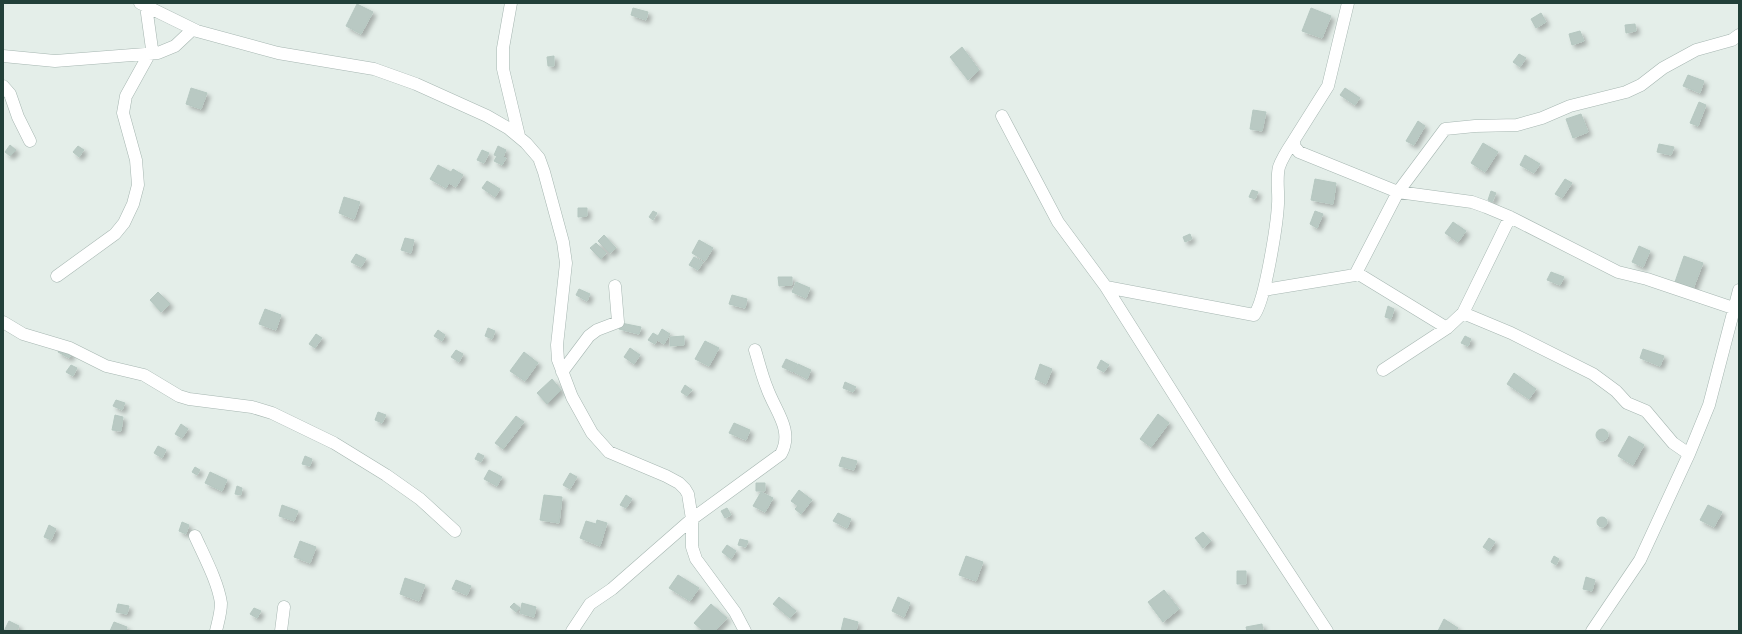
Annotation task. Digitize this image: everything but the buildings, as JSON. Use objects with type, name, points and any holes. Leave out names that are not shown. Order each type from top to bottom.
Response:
[{"type":"street","points":[[511,3],[502,48],[503,69],[519,136]]},
{"type":"street","points":[[1106,287],[1254,316],[1257,312],[1264,290],[1278,207],[1279,168],[1294,140],[1328,86],[1348,3]]},
{"type":"street","points":[[143,4],[193,29],[278,53],[374,69],[416,84],[481,113],[519,136],[539,158],[564,242],[566,263],[556,345],[558,360],[562,372],[583,418],[600,443],[618,456],[680,483],[688,494],[692,519],[692,547],[696,559],[735,612],[745,631]]},
{"type":"street","points":[[57,276],[115,234],[124,223],[133,204],[138,185],[136,160],[123,113],[126,96],[152,49],[143,4]]},
{"type":"street","points":[[3,56],[55,61],[158,53],[175,46],[193,29]]},
{"type":"street","points":[[1264,290],[1345,278],[1357,273],[1398,192],[1445,130],[1475,126],[1517,124],[1542,118],[1570,106],[1626,92],[1642,85],[1662,68],[1696,50],[1732,40],[1739,35]]},
{"type":"street","points":[[3,86],[10,94],[18,117],[30,141]]},
{"type":"street","points":[[1002,116],[1058,222],[1106,287],[1226,477],[1327,631]]},
{"type":"street","points":[[1294,140],[1294,146],[1299,152],[1398,192],[1472,202],[1510,217],[1618,272],[1646,279],[1737,309]]},
{"type":"street","points":[[1383,370],[1446,328],[1463,313],[1510,217]]},
{"type":"street","points":[[1357,273],[1446,328]]},
{"type":"street","points":[[562,372],[589,336],[597,330],[618,322],[615,286]]},
{"type":"street","points":[[1592,631],[1640,560],[1688,454],[1709,405],[1737,309],[1739,290]]},
{"type":"street","points":[[1463,313],[1511,334],[1593,374],[1616,391],[1627,403],[1646,411],[1673,443],[1688,454]]},
{"type":"street","points":[[3,322],[24,334],[70,348],[106,366],[144,375],[167,389],[189,399],[252,407],[272,414],[334,443],[386,475],[420,499],[455,531]]},
{"type":"street","points":[[572,631],[590,604],[612,589],[692,519],[781,454],[784,448],[786,431],[782,419],[767,390],[754,350]]},
{"type":"street","points":[[195,536],[210,570],[220,602],[221,611],[216,631]]},
{"type":"street","points":[[281,631],[284,607]]}]
